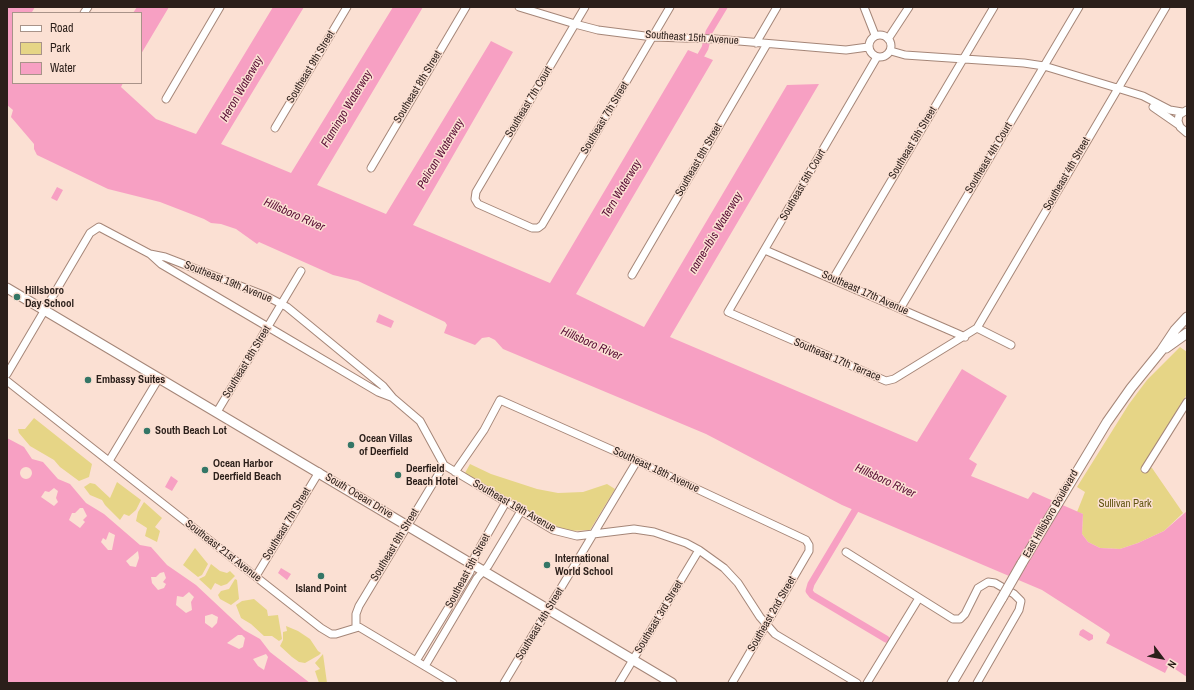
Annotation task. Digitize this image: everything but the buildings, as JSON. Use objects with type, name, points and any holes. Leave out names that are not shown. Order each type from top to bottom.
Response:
[{"type":"main road","name":"South Ocean Drive","points":[[7,288],[408,524],[548,610],[672,683]]},
{"type":"main road","name":"East Hillsboro Boulevard","points":[[952,683],[1070,482],[1117,406],[1161,351],[1175,330],[1187,317]]},
{"type":"main road","name":"East Hillsboro Boulevard","points":[[1161,351],[1187,333]]},
{"type":"street","points":[[166,99],[220,7]]},
{"type":"street","name":"Southeast 9th Street","points":[[275,128],[347,7]]},
{"type":"street","name":"Southeast 8th Street","points":[[371,168],[466,7]]},
{"type":"street","name":"Southeast 15th Avenue","points":[[519,7],[598,30],[653,37],[715,39],[846,50],[868,47]]},
{"type":"street","name":"Southeast 7th Court","points":[[538,228],[532,228],[478,204],[475,199],[476,192],[585,7]]},
{"type":"street","name":"Southeast 7th Street","points":[[538,228],[542,225],[670,7]]},
{"type":"street","points":[[756,43],[777,7]]},
{"type":"street","points":[[864,7],[875,35]]},
{"type":"street","points":[[888,39],[909,7]]},
{"type":"street","name":"Southeast 5th Street","points":[[833,279],[994,7]]},
{"type":"street","name":"Southeast 4th Court","points":[[900,309],[1079,7]]},
{"type":"street","name":"Southeast 4th Street","points":[[965,337],[977,328],[1166,7]]},
{"type":"street","points":[[875,35],[882,35],[888,39],[891,46],[890,51],[886,56],[877,57],[871,53],[868,47],[870,39],[875,35]]},
{"type":"street","name":"Southeast 6th Street","points":[[632,275],[767,44]]},
{"type":"street","points":[[890,51],[905,55],[1044,66],[1143,96],[1170,110],[1184,111]]},
{"type":"street","name":"Southeast 5th Court","points":[[728,312],[877,57]]},
{"type":"street","points":[[1118,88],[1160,110],[1179,124],[1187,133]]},
{"type":"street","points":[[1179,124],[1178,118],[1184,111]]},
{"type":"street","name":"Southeast 19th Avenue","points":[[45,310],[90,233],[99,227],[150,254],[161,264],[378,392],[393,398]]},
{"type":"street","name":"Southeast 17th Avenue","points":[[765,250],[965,337]]},
{"type":"street","name":"Southeast 19th Avenue","points":[[150,254],[165,257],[266,296],[282,304],[382,386],[393,398],[420,421],[444,466],[553,530],[577,536],[634,529],[654,532],[686,543],[699,550],[724,568],[738,583],[766,625],[780,637],[857,683]]},
{"type":"street","name":"Southeast 8th Street","points":[[218,412],[302,271]]},
{"type":"street","points":[[7,374],[45,310]]},
{"type":"street","name":"Southeast 17th Terrace","points":[[728,312],[886,380],[894,379],[965,337]]},
{"type":"street","points":[[977,328],[1011,345]]},
{"type":"street","points":[[109,461],[160,378]]},
{"type":"street","name":"Southeast 21st Avenue","points":[[7,381],[331,634],[342,633],[356,627]]},
{"type":"street","name":"Southeast 18th Avenue","points":[[455,472],[484,430],[500,400],[637,461],[806,540],[809,545]]},
{"type":"street","points":[[1145,469],[1187,402]]},
{"type":"street","name":"Southeast 4th Street","points":[[504,683],[637,461]]},
{"type":"street","name":"Southeast 6th Street","points":[[356,627],[356,614],[359,606],[444,466]]},
{"type":"street","name":"Southeast 7th Street","points":[[256,576],[318,472]]},
{"type":"street","name":"Southeast 5th Street","points":[[416,661],[470,572],[475,556],[506,502]]},
{"type":"street","name":"Southeast 5th Street","points":[[425,666],[477,578],[484,571],[521,511]]},
{"type":"street","name":"Southeast 2nd Street","points":[[732,683],[809,552],[809,545]]},
{"type":"street","name":"Southeast 3rd Street","points":[[619,683],[699,550]]},
{"type":"street","points":[[846,552],[953,619],[960,619],[965,614],[978,588],[988,582],[995,583],[1014,594],[1021,601],[1019,610],[977,683]]},
{"type":"street","points":[[866,683],[918,598]]},
{"type":"street","points":[[356,627],[362,628],[453,683]]},
{"type":"green space","name":"Sullivan Park","points":[[1180,347],[1187,352],[1187,394],[1145,464],[1152,468],[1183,513],[1164,531],[1138,543],[1120,549],[1100,548],[1088,542],[1082,534],[1083,514],[1077,512],[1085,492],[1077,487],[1129,404],[1147,380]]},
{"type":"green space","points":[[34,418],[92,464],[89,477],[79,481],[60,467],[54,460],[30,446],[19,433],[18,429],[25,429]]},
{"type":"green space","points":[[470,464],[491,474],[537,489],[558,493],[583,492],[607,484],[615,489],[590,530],[569,531],[552,525],[465,473]]},
{"type":"green space","points":[[117,482],[141,500],[136,510],[129,516],[124,514],[120,520],[102,500],[90,495],[84,487],[90,483],[95,484],[110,498]]},
{"type":"green space","points":[[144,502],[162,518],[155,527],[160,531],[157,542],[145,536],[147,528],[136,521],[138,512]]},
{"type":"green space","points":[[195,548],[208,564],[202,575],[198,577],[183,565]]},
{"type":"green space","points":[[211,564],[220,571],[227,573],[230,571],[235,576],[227,584],[221,586],[215,583],[211,590],[199,579],[205,576]]},
{"type":"green space","points":[[235,579],[237,580],[239,599],[231,605],[220,599],[218,595],[221,591],[229,589]]},
{"type":"green space","points":[[254,599],[267,610],[268,616],[278,615],[282,639],[279,641],[272,636],[264,636],[251,624],[241,618],[236,605],[242,601]]},
{"type":"green space","points":[[286,626],[298,631],[310,639],[321,653],[305,663],[299,662],[292,657],[280,646],[283,640],[283,632],[287,631]]},
{"type":"green space","points":[[323,654],[327,683],[319,683],[315,671],[320,669],[315,663]]},
{"type":"water","points":[[7,7],[35,7],[32,12],[12,12],[12,84],[122,84],[121,87],[156,119],[196,134],[273,7],[304,7],[221,144],[291,173],[393,7],[423,7],[317,185],[386,214],[491,41],[513,52],[413,225],[550,283],[688,50],[713,60],[576,294],[644,327],[787,85],[819,84],[670,337],[917,442],[962,369],[1007,396],[969,459],[977,464],[971,476],[1028,499],[1033,492],[1083,514],[1082,534],[1088,542],[1100,548],[1120,549],[1138,543],[1164,531],[1187,511],[1187,677],[1169,665],[1165,673],[1106,643],[1110,635],[1109,633],[1042,590],[842,505],[706,434],[503,349],[495,340],[489,337],[482,338],[475,345],[444,333],[447,325],[445,322],[358,281],[333,275],[259,242],[257,244],[236,229],[221,224],[211,223],[160,202],[108,189],[37,155],[34,149],[34,144],[11,117],[13,110],[7,105]]},
{"type":"water","points":[[137,7],[169,7],[142,52],[142,12],[134,12]]},
{"type":"water","points":[[57,187],[63,190],[57,201],[51,198]]},
{"type":"water","points":[[379,314],[394,321],[391,328],[376,322]]},
{"type":"water","points":[[7,438],[24,447],[32,459],[43,462],[58,479],[70,484],[86,503],[104,514],[140,545],[151,547],[167,565],[196,585],[244,630],[260,639],[270,652],[310,683],[7,683]]},
{"type":"water","points":[[171,476],[178,481],[172,491],[165,487]]},
{"type":"water","points":[[281,568],[291,574],[287,580],[278,573]]},
{"type":"water","points":[[1083,629],[1093,635],[1093,639],[1089,641],[1079,635],[1080,631]]},
{"type":"pier","points":[[24,467],[28,467],[32,473],[28,479],[24,479],[20,475],[20,471]]},
{"type":"pier","points":[[54,488],[58,491],[56,498],[58,502],[54,506],[41,497],[45,491],[49,492]]},
{"type":"pier","points":[[80,508],[83,508],[87,516],[83,520],[85,522],[80,528],[69,520],[72,513],[75,513]]},
{"type":"pier","points":[[109,532],[115,535],[112,550],[108,550],[101,542],[103,538],[106,540]]},
{"type":"pier","points":[[138,551],[139,558],[136,567],[130,566],[126,561]]},
{"type":"pier","points":[[164,572],[166,578],[163,582],[166,584],[164,588],[158,590],[152,583],[151,577],[156,577],[160,573]]},
{"type":"pier","points":[[189,592],[194,597],[191,602],[192,610],[186,613],[176,605],[177,596],[183,597]]},
{"type":"pier","points":[[212,614],[218,617],[217,623],[212,628],[205,623],[205,616]]},
{"type":"pier","points":[[238,635],[242,635],[245,638],[243,647],[239,649],[227,643]]},
{"type":"pier","points":[[266,654],[268,657],[264,670],[258,666],[253,659]]},
{"type":"waterway","points":[[697,62],[705,48],[709,32],[724,7]]},
{"type":"waterway","points":[[860,502],[811,584],[809,591],[812,595],[886,639]]},
{"type":"place","name":"Hillsboro Day School","points":[[17,297]]},
{"type":"place","name":"Embassy Suites","points":[[88,380]]},
{"type":"place","name":"South Beach Lot","points":[[147,431]]},
{"type":"place","name":"Ocean Villas of Deerfield","points":[[351,445]]},
{"type":"place","name":"Ocean Harbor Deerfield Beach","points":[[205,470]]},
{"type":"place","name":"Deerfield Beach Hotel","points":[[398,475]]},
{"type":"place","name":"International World School","points":[[547,565]]},
{"type":"place","name":"Island Point","points":[[321,576]]},
{"type":"water label","name":"Heron Waterway","points":[[242,89]]},
{"type":"water label","name":"Flamingo Waterway","points":[[347,109]]},
{"type":"water label","name":"Pelican Waterway","points":[[441,154]]},
{"type":"water label","name":"Tern Waterway","points":[[622,189]]},
{"type":"water label","name":"Hillsboro River","points":[[294,215]]},
{"type":"water label","name":"name=Ibis Waterway","points":[[716,233]]},
{"type":"water label","name":"Hillsboro River","points":[[591,344]]},
{"type":"water label","name":"Hillsboro River","points":[[885,481]]}]
